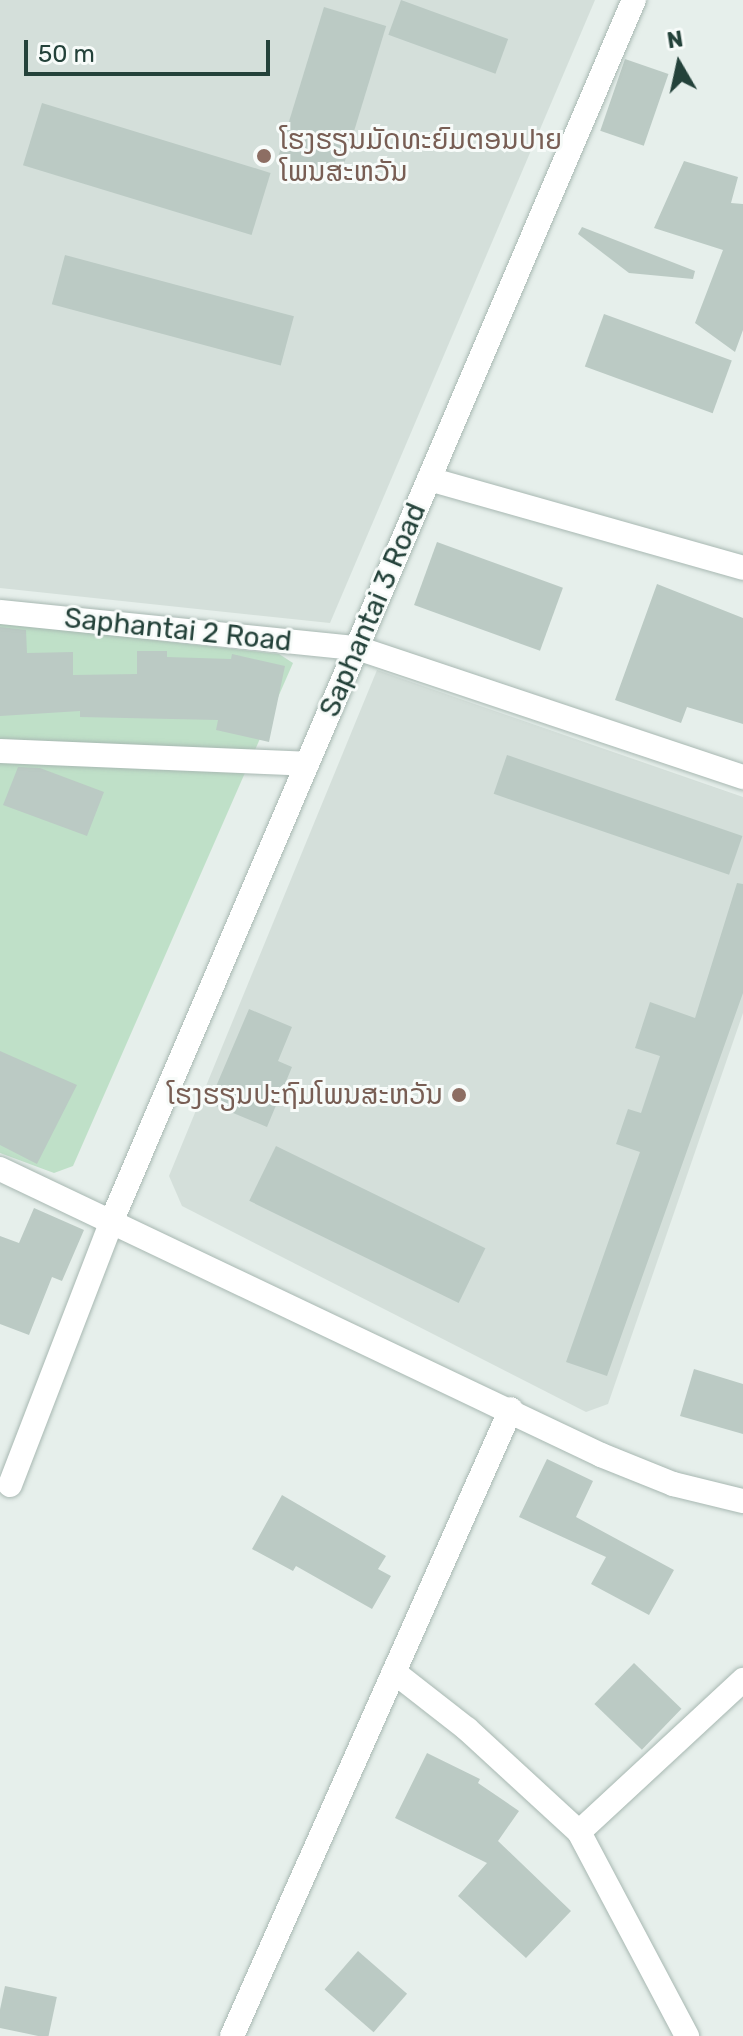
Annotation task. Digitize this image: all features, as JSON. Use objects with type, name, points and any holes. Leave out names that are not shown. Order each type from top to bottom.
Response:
[{"type":"street","name":"Saphantai 3 Road","points":[[10,1485],[112,1220],[634,0]]},
{"type":"street","points":[[429,479],[743,568]]},
{"type":"street","name":"Saphantai 2 Road","points":[[0,612],[357,648],[743,777]]},
{"type":"street","points":[[0,751],[307,764]]},
{"type":"street","points":[[0,1169],[511,1409],[601,1455],[673,1484],[743,1501]]},
{"type":"street","points":[[232,2036],[511,1409]]},
{"type":"street","points":[[394,1672],[467,1729],[579,1832],[687,2036]]},
{"type":"street","points":[[579,1832],[743,1680]]},
{"type":"shaded area","name":"ໂຮງຮຽນມັດທະຍົມຕອນປາຍ ໂພນສະຫວັນ","points":[[0,0],[595,0],[330,623],[0,588]]},
{"type":"shaded area","name":"ໂຮງຮຽນປະຖົມໂພນສະຫວັນ","points":[[377,670],[743,797],[743,1013],[608,1404],[586,1412],[182,1206],[169,1176]]},
{"type":"green space","points":[[0,623],[279,654],[293,663],[73,1166],[54,1173],[0,1153]]},
{"type":"building","points":[[401,0],[508,39],[495,74],[388,35]]},
{"type":"building","points":[[324,7],[386,26],[339,182],[276,163]]},
{"type":"building","points":[[625,59],[668,74],[644,146],[600,131]]},
{"type":"building","points":[[42,103],[271,173],[252,235],[23,165]]},
{"type":"building","points":[[684,161],[738,177],[731,203],[743,204],[743,330],[735,352],[695,323],[723,250],[654,228]]},
{"type":"building","points":[[582,227],[695,271],[693,279],[629,273],[578,234]]},
{"type":"building","points":[[65,255],[294,316],[281,366],[52,304]]},
{"type":"building","points":[[604,314],[732,361],[713,413],[585,367]]},
{"type":"building","points":[[437,542],[563,588],[540,651],[414,605]]},
{"type":"building","points":[[657,584],[743,618],[743,724],[687,707],[681,723],[615,700]]},
{"type":"building","points":[[0,627],[26,630],[27,653],[73,652],[73,675],[137,674],[137,651],[167,651],[167,657],[231,659],[232,654],[285,666],[269,742],[216,730],[218,720],[80,717],[80,711],[0,716]]},
{"type":"building","points":[[507,755],[742,836],[729,875],[494,794]]},
{"type":"building","points":[[18,767],[40,768],[104,792],[87,836],[3,805]]},
{"type":"building","points":[[737,883],[743,884],[743,993],[607,1376],[566,1362],[640,1152],[616,1144],[628,1109],[641,1113],[660,1056],[635,1048],[650,1002],[695,1018]]},
{"type":"building","points":[[249,1009],[292,1027],[278,1061],[292,1067],[267,1127],[209,1103]]},
{"type":"building","points":[[0,1051],[77,1085],[37,1164],[0,1145]]},
{"type":"building","points":[[276,1146],[485,1248],[459,1303],[249,1201]]},
{"type":"building","points":[[34,1208],[84,1230],[62,1281],[52,1277],[29,1335],[0,1324],[0,1236],[19,1243]]},
{"type":"building","points":[[694,1369],[743,1384],[743,1434],[680,1416]]},
{"type":"building","points":[[547,1459],[593,1481],[576,1517],[674,1570],[649,1615],[591,1584],[606,1557],[519,1517]]},
{"type":"building","points":[[282,1495],[386,1556],[378,1569],[391,1576],[372,1609],[296,1566],[293,1571],[252,1549]]},
{"type":"building","points":[[634,1663],[681,1709],[642,1750],[594,1704]]},
{"type":"building","points":[[427,1753],[480,1779],[478,1783],[519,1811],[498,1841],[571,1911],[526,1958],[458,1896],[487,1863],[395,1818]]},
{"type":"building","points":[[358,1951],[407,1994],[374,2032],[325,1989]]},
{"type":"building","points":[[5,1986],[57,1997],[49,2036],[0,2028]]},
{"type":"place","name":"ໂຮງຮຽນມັດທະຍົມຕອນປາຍ ໂພນສະຫວັນ","points":[[264,156]]},
{"type":"place","name":"ໂຮງຮຽນປະຖົມໂພນສະຫວັນ","points":[[459,1095]]}]
